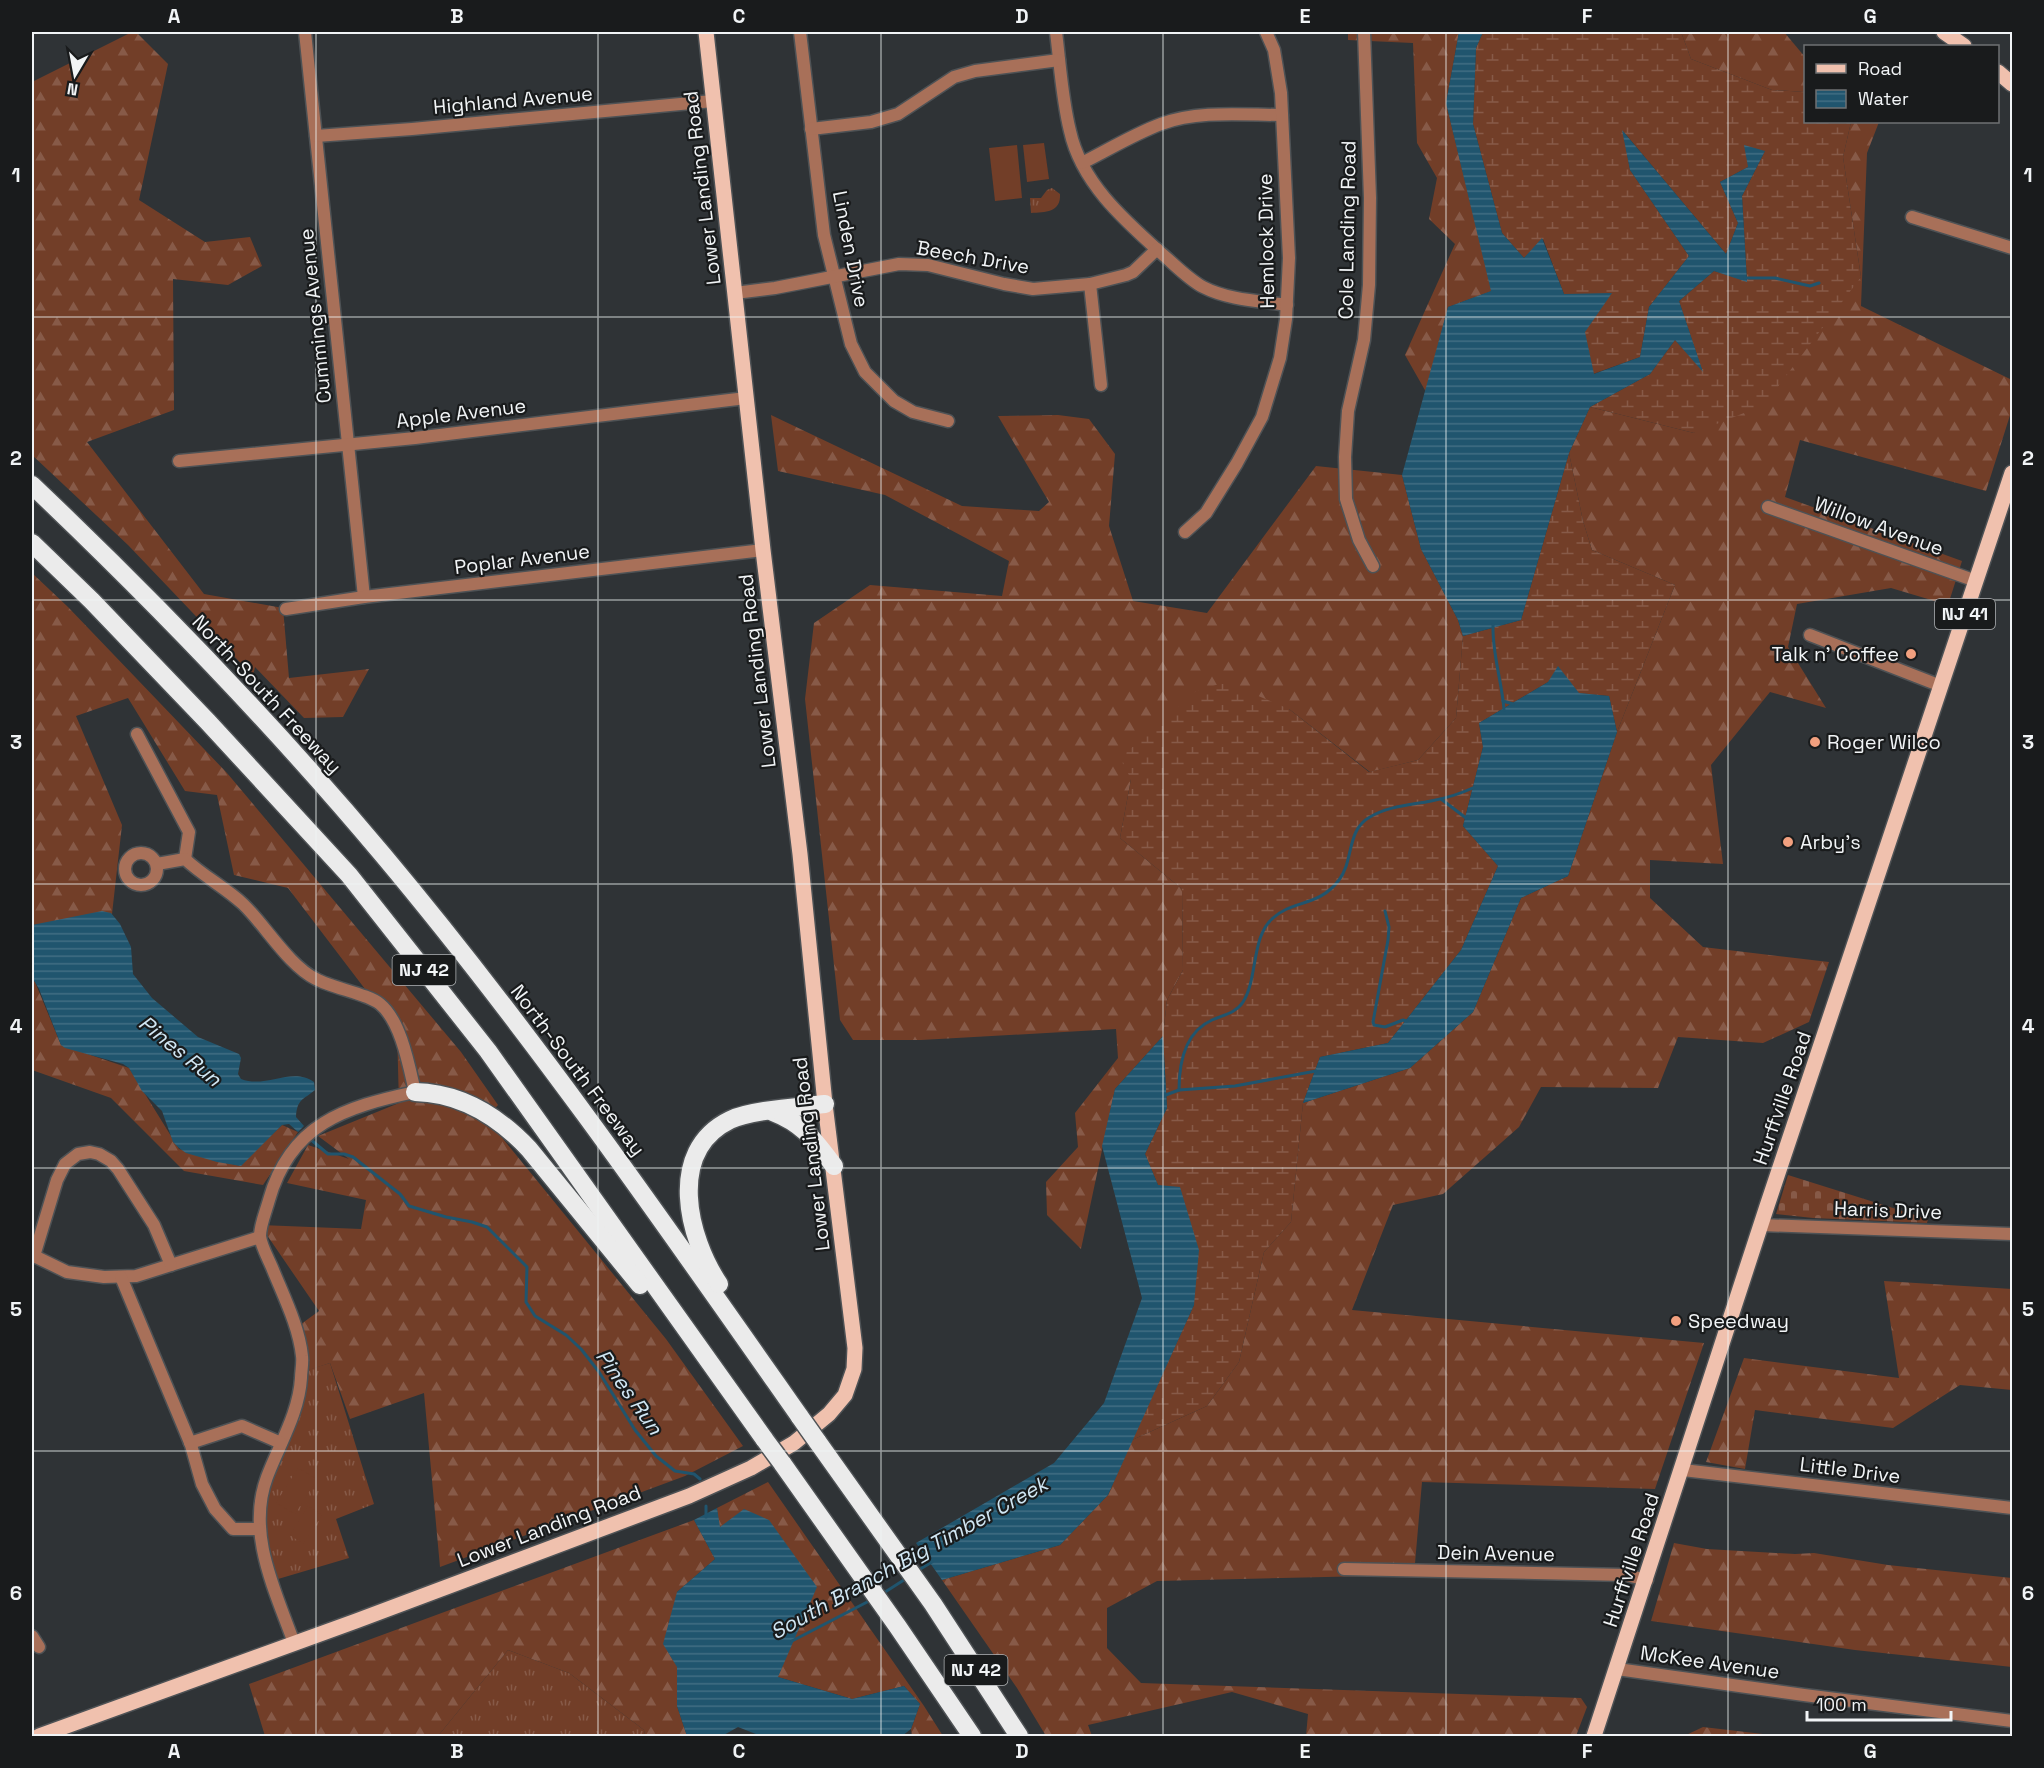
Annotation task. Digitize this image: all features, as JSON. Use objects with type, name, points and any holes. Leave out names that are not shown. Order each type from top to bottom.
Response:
[{"type":"highway","name":"North-South Freeway","points":[[32,485],[107,557],[241,696],[383,855],[544,1057],[933,1604],[1019,1737]]},
{"type":"highway","name":"NJ 42","points":[[32,543],[208,722],[349,875],[488,1051],[855,1566],[972,1737]]},
{"type":"highway","points":[[415,1092],[446,1095],[466,1102],[494,1118],[517,1137],[659,1309],[709,1361]]},
{"type":"highway","points":[[733,1322],[723,1289],[708,1267],[695,1235],[689,1203],[690,1178],[698,1152],[708,1136],[720,1126],[742,1116],[825,1104]]},
{"type":"highway","points":[[771,1112],[787,1117],[806,1130],[834,1166]]},
{"type":"main road","name":"Lower Landing Road","points":[[39,1737],[689,1496],[751,1468],[794,1443],[829,1414],[845,1395],[854,1369],[855,1357],[706,32]]},
{"type":"main road","points":[[1944,32],[1963,45]]},
{"type":"main road","points":[[1999,73],[2013,84]]},
{"type":"main road","name":"Hurffville Road","points":[[1594,1737],[1683,1470],[1761,1225],[2013,473]]},
{"type":"street","name":"Cummings Avenue","points":[[305,32],[364,597]]},
{"type":"street","name":"Linden Drive","points":[[800,32],[824,236],[851,344],[866,372],[894,401],[913,412],[948,421]]},
{"type":"street","points":[[1056,32],[1070,132],[1082,163],[1101,194],[1136,231],[1203,287],[1231,296],[1287,305]]},
{"type":"street","name":"Hemlock Drive","points":[[1185,532],[1206,513],[1237,463],[1262,417],[1280,358],[1287,305],[1289,258],[1281,93],[1274,50],[1266,32]]},
{"type":"street","name":"Cole Landing Road","points":[[1364,32],[1370,198],[1369,285],[1364,340],[1348,411],[1345,457],[1346,499],[1359,540],[1373,566]]},
{"type":"street","points":[[811,129],[871,122],[898,114],[954,77],[975,71],[1059,60]]},
{"type":"street","name":"Highland Avenue","points":[[316,136],[713,101]]},
{"type":"street","points":[[1082,163],[1163,123],[1223,114],[1282,115]]},
{"type":"street","points":[[1912,217],[2013,248]]},
{"type":"street","name":"Beech Drive","points":[[735,293],[898,264],[928,265],[1004,285],[1033,289],[1090,285],[1133,272],[1156,249]]},
{"type":"street","points":[[1090,285],[1101,385]]},
{"type":"street","name":"Apple Avenue","points":[[179,461],[348,445],[746,398]]},
{"type":"street","name":"Willow Avenue","points":[[1768,507],[1977,581]]},
{"type":"street","name":"Poplar Avenue","points":[[286,609],[364,597],[763,550]]},
{"type":"street","points":[[1810,635],[1941,686]]},
{"type":"street","points":[[137,734],[189,832],[185,860]]},
{"type":"street","points":[[157,864],[185,860],[242,903],[295,963],[315,979],[379,1003],[393,1021],[407,1058],[415,1092],[370,1102],[340,1113],[312,1130],[291,1152],[273,1183],[260,1237],[291,1317],[302,1356],[298,1398],[259,1505],[259,1528],[263,1550],[294,1643]]},
{"type":"street","points":[[171,1265],[154,1225],[111,1161],[90,1152],[78,1154],[65,1164],[57,1180],[33,1256],[67,1272],[121,1277],[136,1276],[171,1265],[260,1237]]},
{"type":"street","name":"Harris Drive","points":[[1761,1225],[2013,1234]]},
{"type":"street","points":[[121,1277],[190,1443],[202,1484],[215,1509],[233,1529],[259,1528]]},
{"type":"street","points":[[190,1443],[242,1426],[281,1443]]},
{"type":"street","name":"Little Drive","points":[[1683,1470],[2013,1508]]},
{"type":"street","name":"Dein Avenue","points":[[1344,1569],[1626,1575],[1647,1580]]},
{"type":"street","points":[[32,1636],[39,1647]]},
{"type":"street","name":"McKee Avenue","points":[[1617,1669],[2013,1721]]},
{"type":"green space","points":[[136,32],[168,64],[139,200],[205,242],[250,237],[262,266],[228,285],[173,279],[174,410],[87,442],[204,594],[283,608],[289,678],[369,669],[343,717],[304,718],[255,667],[253,676],[128,545],[32,455],[32,82]]},
{"type":"green space","points":[[1348,32],[1459,32],[1446,103],[1492,291],[1448,307],[1426,392],[1405,355],[1455,244],[1429,219],[1437,178],[1417,143],[1413,43],[1348,40]]},
{"type":"green space","points":[[1483,32],[1681,32],[1691,59],[1772,90],[1804,92],[1804,123],[1851,123],[1843,157],[1861,277],[1764,405],[1694,433],[1590,407],[1650,374],[1675,340],[1702,370],[1679,301],[1714,271],[1747,281],[1742,196],[1765,151],[1748,167],[1720,182],[1738,223],[1726,254],[1623,131],[1630,170],[1689,256],[1649,307],[1640,357],[1593,374],[1584,332],[1564,294],[1543,239],[1524,258],[1502,233],[1473,124],[1476,48]]},
{"type":"green space","points":[[1681,32],[1784,32],[1804,56],[1804,92],[1772,90],[1691,59]]},
{"type":"green space","points":[[1851,123],[1879,123],[1867,153],[1861,306],[2012,380],[2012,409],[1986,491],[1800,440],[1785,497],[1962,561],[1948,605],[1891,588],[1797,604],[1788,647],[1826,708],[1770,692],[1711,765],[1723,864],[1650,860],[1650,898],[1703,947],[1829,962],[1809,1022],[1763,1043],[1678,1037],[1658,1088],[1541,1087],[1519,1127],[1443,1194],[1393,1205],[1352,1310],[1704,1343],[1655,1489],[1422,1482],[1414,1575],[1157,1581],[1107,1608],[1107,1648],[1141,1683],[1581,1698],[1587,1707],[1576,1736],[1306,1736],[1308,1714],[1232,1692],[1088,1725],[1092,1736],[1046,1736],[1017,1688],[942,1580],[1060,1545],[1108,1495],[1132,1440],[1207,1406],[1239,1362],[1264,1252],[1291,1222],[1303,1103],[1410,1068],[1473,1012],[1521,898],[1568,876],[1617,732],[1675,585],[1592,550],[1583,521],[1569,453],[1590,407],[1694,433],[1861,277],[1843,157]]},
{"type":"green space","points":[[1044,143],[1049,179],[1027,182],[1023,145]]},
{"type":"green space","points":[[1017,145],[1022,198],[995,201],[989,148]]},
{"type":"green space","points":[[1052,188],[1060,194],[1058,205],[1051,210],[1031,213],[1030,198],[1041,198],[1047,190]]},
{"type":"green space","points":[[771,415],[962,506],[1039,511],[1049,502],[998,416],[1058,415],[1089,419],[1115,454],[1109,526],[1133,601],[1207,613],[1316,466],[1402,475],[1421,549],[1458,620],[1463,636],[1456,718],[1418,760],[1370,772],[1289,709],[1131,779],[1120,838],[1182,889],[1183,970],[1167,1000],[1163,1036],[1115,1089],[1081,1249],[1047,1215],[1046,1182],[1078,1147],[1075,1113],[1118,1058],[1116,1029],[921,1040],[853,1040],[840,1020],[805,699],[814,623],[870,585],[1002,596],[1009,561],[885,495],[778,471]]},
{"type":"green space","points":[[1569,453],[1583,521],[1592,550],[1675,585],[1617,732],[1609,696],[1579,693],[1548,682],[1479,723],[1483,747],[1463,826],[1498,866],[1461,950],[1388,1043],[1320,1057],[1303,1103],[1291,1222],[1264,1252],[1239,1362],[1207,1406],[1132,1440],[1194,1305],[1158,1185],[1145,1154],[1167,1108],[1163,1036],[1167,1000],[1183,970],[1182,889],[1120,838],[1131,779],[1120,758],[1195,692],[1225,682],[1289,709],[1369,772],[1418,760],[1456,718],[1463,636],[1521,620]]},
{"type":"green space","points":[[32,573],[68,607],[227,773],[461,1052],[498,1105],[486,1118],[666,1339],[743,1446],[685,1476],[440,1567],[424,1393],[350,1419],[330,1363],[300,1373],[297,1327],[319,1311],[260,1225],[361,1229],[366,1200],[287,1183],[308,1145],[349,1159],[318,1136],[399,1103],[397,1031],[288,888],[234,875],[217,795],[185,791],[128,698],[76,716],[122,825],[112,914],[32,932]]},
{"type":"green space","points":[[32,979],[61,1045],[129,1068],[179,1149],[239,1166],[282,1125],[298,1132],[263,1185],[184,1171],[111,1098],[32,1070]]},
{"type":"green space","points":[[1788,1175],[1928,1219],[1927,1223],[1776,1214]]},
{"type":"green space","points":[[1884,1281],[2012,1289],[2012,1390],[1960,1385],[1893,1428],[1755,1410],[1745,1469],[1706,1462],[1744,1358],[1899,1378]]},
{"type":"green space","points":[[330,1363],[374,1504],[336,1519],[349,1558],[278,1579],[271,1577],[259,1529],[301,1372]]},
{"type":"green space","points":[[298,1468],[317,1479],[295,1514],[276,1503]]},
{"type":"green space","points":[[768,1482],[943,1736],[912,1736],[911,1729],[920,1704],[904,1686],[852,1699],[778,1677],[719,1528],[717,1508]]},
{"type":"green space","points":[[308,1506],[322,1515],[303,1544],[290,1535]]},
{"type":"green space","points":[[694,1520],[715,1559],[677,1592],[677,1706],[687,1736],[645,1736],[644,1730],[569,1673],[508,1650],[438,1736],[265,1736],[249,1684]]},
{"type":"green space","points":[[1674,1543],[1707,1549],[1814,1553],[1888,1565],[2012,1578],[2012,1667],[1855,1650],[1651,1621]]},
{"type":"green space","points":[[508,1650],[569,1673],[644,1730],[645,1736],[438,1736]]},
{"type":"green space","points":[[1703,1727],[1781,1736],[1684,1736]]},
{"type":"water","points":[[1459,32],[1483,32],[1476,48],[1473,124],[1502,233],[1524,258],[1542,238],[1564,294],[1612,293],[1585,332],[1594,374],[1640,357],[1649,307],[1689,256],[1630,170],[1622,130],[1726,254],[1738,223],[1720,182],[1748,167],[1744,145],[1765,151],[1742,196],[1747,282],[1714,271],[1679,301],[1703,372],[1675,340],[1650,374],[1590,407],[1569,453],[1521,620],[1463,636],[1458,620],[1421,549],[1402,475],[1448,307],[1491,291],[1446,103]]},
{"type":"water","points":[[1558,666],[1579,693],[1609,696],[1617,732],[1568,876],[1521,898],[1473,1012],[1410,1068],[1303,1103],[1320,1057],[1388,1043],[1461,950],[1498,866],[1463,826],[1483,747],[1479,723],[1548,682]]},
{"type":"water","points":[[102,911],[111,913],[120,924],[131,947],[133,974],[152,998],[198,1037],[239,1054],[241,1058],[238,1074],[241,1079],[260,1081],[297,1076],[314,1082],[315,1090],[301,1100],[298,1107],[296,1117],[304,1126],[298,1132],[289,1124],[282,1125],[241,1166],[186,1153],[173,1142],[162,1111],[142,1091],[129,1068],[123,1064],[61,1045],[32,977],[32,925]]},
{"type":"water","points":[[1163,1036],[1167,1108],[1145,1154],[1158,1185],[1180,1187],[1199,1250],[1194,1305],[1108,1495],[1060,1545],[942,1580],[916,1543],[1054,1463],[1104,1403],[1142,1298],[1102,1146],[1115,1089]]},
{"type":"water","points":[[717,1508],[720,1527],[744,1509],[769,1520],[817,1587],[778,1677],[852,1699],[904,1686],[920,1704],[911,1729],[902,1736],[761,1736],[738,1727],[722,1736],[687,1736],[677,1706],[677,1667],[663,1644],[677,1592],[715,1559],[694,1520]]},
{"type":"waterway","points":[[1745,278],[1775,278],[1810,286],[1819,283]]},
{"type":"waterway","name":"South Branch Big Timber Creek","points":[[1493,625],[1504,710]]},
{"type":"waterway","name":"South Branch Big Timber Creek","points":[[1503,701],[1513,704]]},
{"type":"waterway","points":[[1179,1090],[1182,1059],[1195,1032],[1203,1025],[1240,1006],[1248,993],[1258,946],[1266,926],[1280,912],[1323,895],[1331,889],[1344,872],[1354,838],[1362,823],[1384,810],[1443,799],[1475,787]]},
{"type":"waterway","points":[[1441,799],[1466,818]]},
{"type":"waterway","points":[[1385,911],[1389,927],[1388,940],[1373,1022],[1374,1025],[1385,1027],[1403,1020],[1407,1021]]},
{"type":"waterway","name":"South Branch Big Timber Creek","points":[[1163,1096],[1179,1090],[1235,1086],[1316,1071]]},
{"type":"waterway","name":"Pines Run","points":[[310,1139],[328,1154],[344,1154],[353,1157],[400,1194],[409,1206],[487,1227],[527,1267],[526,1302],[535,1316],[566,1335],[581,1349],[599,1372],[635,1430],[656,1456],[675,1471],[694,1474],[700,1479]]},
{"type":"waterway","name":"Pines Run","points":[[706,1506],[706,1517]]},
{"type":"waterway","name":"South Branch Big Timber Creek","points":[[917,1571],[932,1562]]},
{"type":"waterway","name":"South Branch Big Timber Creek","points":[[882,1594],[907,1578]]},
{"type":"waterway","name":"South Branch Big Timber Creek","points":[[792,1641],[871,1600]]},
{"type":"place","name":"Talk n' Coffee","points":[[1911,654]]},
{"type":"place","name":"Roger Wilco","points":[[1815,742]]},
{"type":"place","name":"Arby's","points":[[1788,842]]},
{"type":"place","name":"Speedway","points":[[1676,1321]]}]
